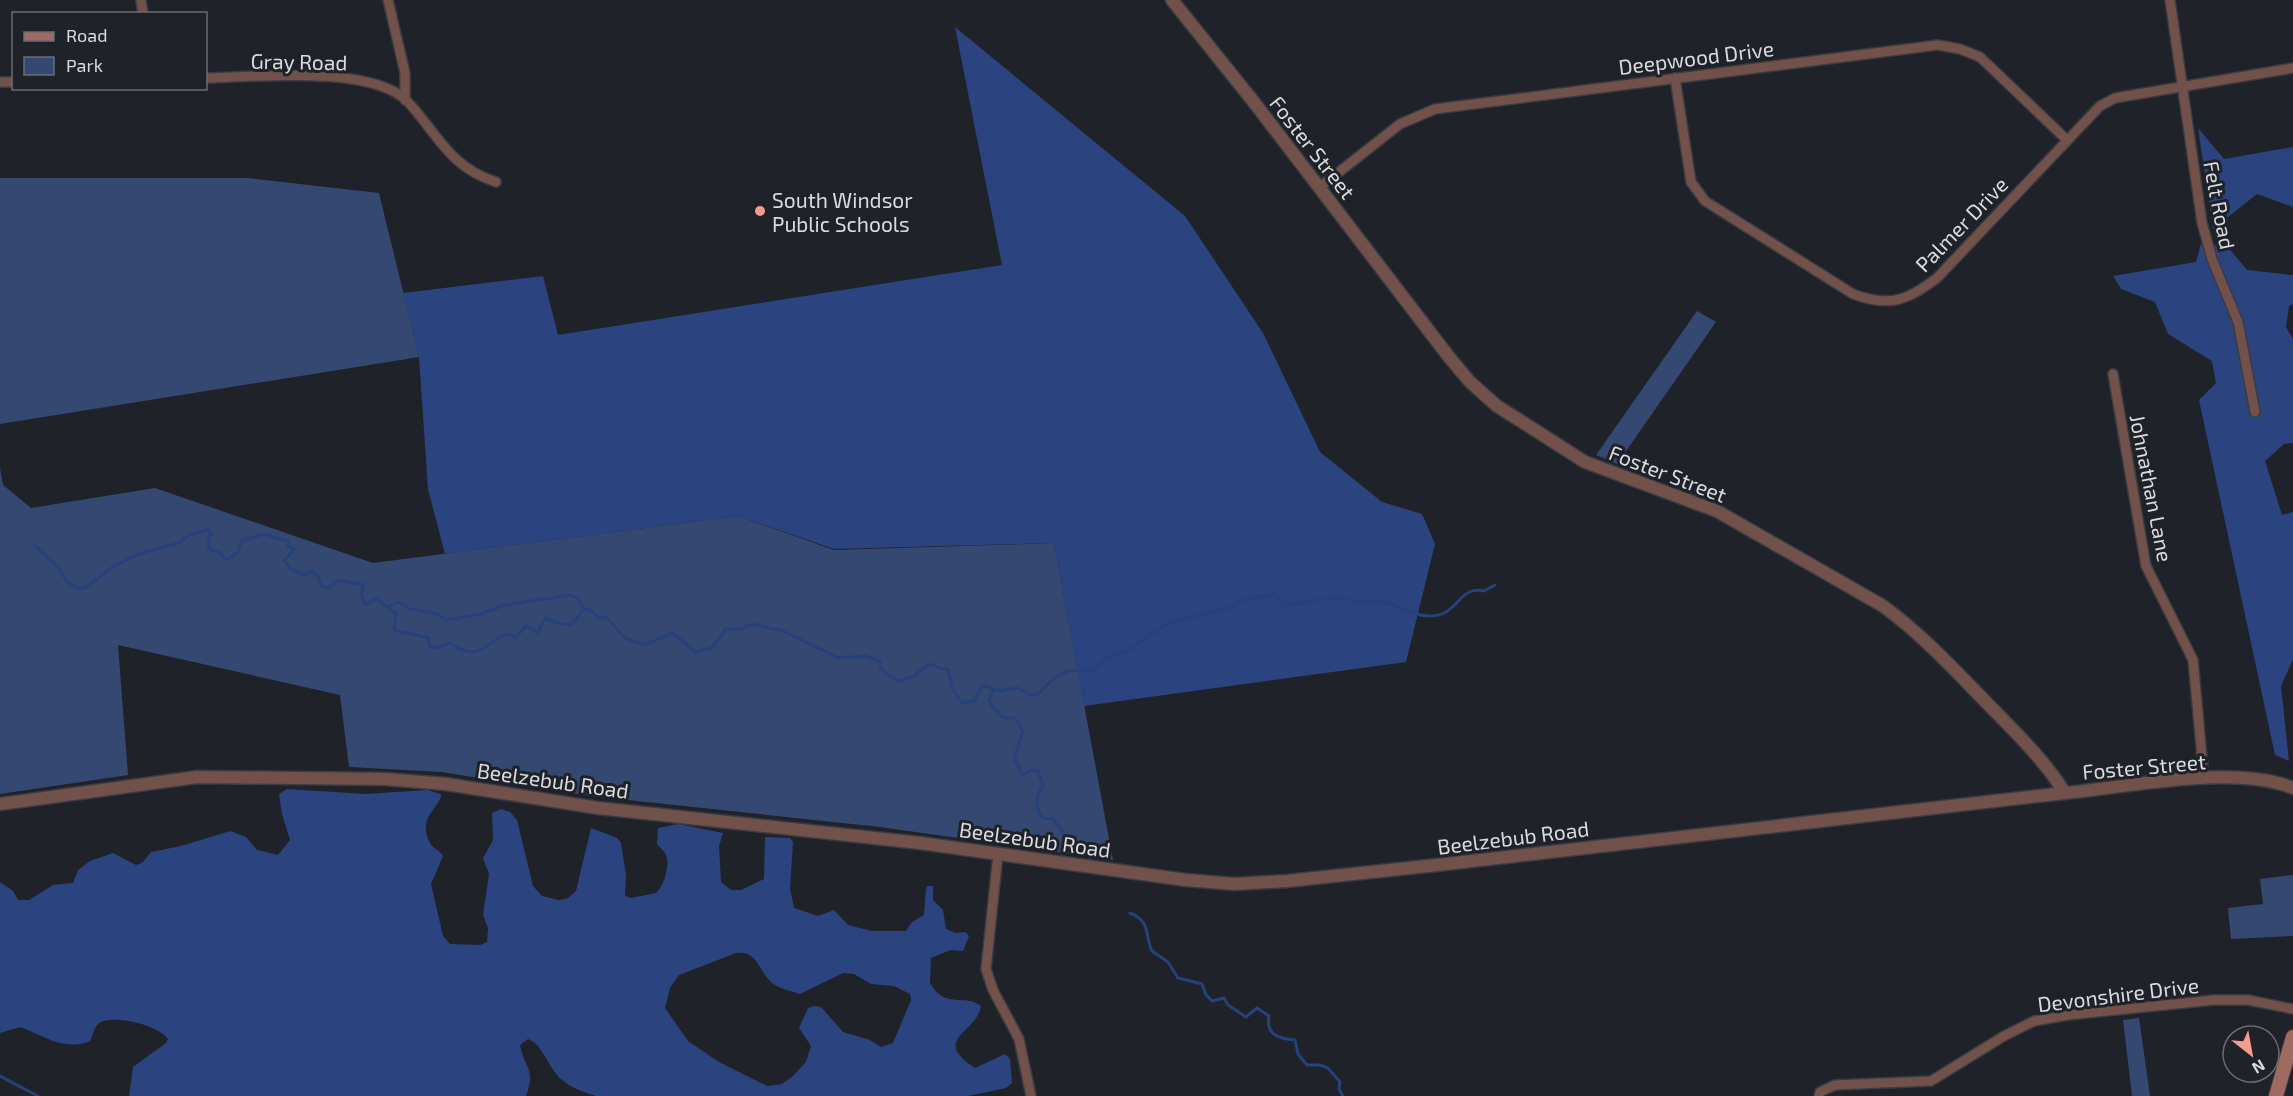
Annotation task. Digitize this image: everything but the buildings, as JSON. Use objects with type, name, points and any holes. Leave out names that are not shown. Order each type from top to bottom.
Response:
[{"type":"main road","points":[[2276,1096],[2293,1037]]},
{"type":"street","points":[[388,0],[405,73],[405,100]]},
{"type":"street","name":"Foster Street","points":[[1172,0],[1320,187],[1449,357],[1470,382],[1497,406],[1585,462],[1717,511],[1882,606],[1907,624],[1972,688],[2034,753],[2066,793],[2204,779],[2254,779],[2279,782],[2293,788]]},
{"type":"street","name":"Felt Road","points":[[2170,0],[2202,223],[2211,259],[2234,307],[2255,412]]},
{"type":"street","name":"Deepwood Drive","points":[[1320,187],[1400,124],[1435,109],[1938,45],[1960,49],[1980,57],[2067,140]]},
{"type":"street","name":"Palmer Drive","points":[[1675,78],[1691,182],[1705,201],[1854,294],[1872,301],[1915,296],[1937,278],[2100,106],[2115,98],[2293,68]]},
{"type":"street","name":"Gray Road","points":[[207,78],[345,77],[389,89],[405,100],[456,162],[476,176],[496,182]]},
{"type":"street","name":"Johnathan Lane","points":[[2113,374],[2146,566],[2193,660],[2204,779]]},
{"type":"street","name":"Beelzebub Road","points":[[0,804],[196,777],[385,779],[446,784],[598,808],[1234,884],[1287,881],[2066,793]]},
{"type":"street","points":[[998,854],[986,969],[993,990],[1020,1039],[1031,1096]]},
{"type":"street","name":"Devonshire Drive","points":[[1820,1094],[1834,1084],[1931,1081],[2034,1021],[2068,1015],[2214,1000],[2248,1000],[2293,1009]]},
{"type":"green space","points":[[0,178],[247,178],[379,193],[419,357],[0,424]]},
{"type":"green space","points":[[1697,311],[1716,322],[1617,464],[1596,455]]},
{"type":"green space","points":[[0,468],[3,485],[31,508],[155,488],[373,563],[738,516],[834,550],[1054,543],[1113,860],[880,827],[590,796],[441,772],[349,767],[340,695],[118,645],[128,775],[0,794]]},
{"type":"green space","points":[[2293,875],[2293,936],[2231,939],[2228,908],[2263,904],[2260,879]]},
{"type":"green space","points":[[2139,1018],[2150,1096],[2132,1096],[2123,1020]]},
{"type":"shaded area","points":[[955,27],[1185,216],[1263,333],[1320,452],[1382,502],[1422,514],[1435,544],[1406,662],[1084,706],[1054,543],[834,549],[738,516],[445,554],[428,489],[419,357],[403,293],[543,276],[558,335],[1002,265]]},
{"type":"shaded area","points":[[2198,128],[2224,159],[2293,147],[2293,207],[2257,194],[2213,229]]},
{"type":"shaded area","points":[[2201,244],[2227,246],[2247,270],[2293,275],[2293,304],[2289,306],[2286,327],[2293,339],[2293,443],[2284,444],[2265,461],[2282,515],[2293,512],[2293,659],[2281,686],[2289,761],[2275,755],[2199,400],[2216,383],[2212,361],[2168,334],[2155,302],[2121,289],[2113,276],[2196,262]]},
{"type":"shaded area","points":[[287,789],[366,794],[427,790],[441,794],[428,819],[426,834],[432,846],[443,856],[431,884],[443,936],[450,944],[480,945],[487,942],[488,928],[483,915],[489,874],[483,858],[493,840],[492,813],[501,809],[510,812],[517,820],[533,886],[542,896],[559,900],[568,898],[576,891],[591,828],[617,838],[621,843],[626,875],[625,896],[631,898],[656,893],[664,881],[667,870],[665,853],[657,844],[658,828],[678,824],[723,833],[719,846],[721,882],[731,890],[741,890],[764,879],[765,837],[790,838],[793,842],[790,889],[794,908],[818,916],[834,910],[848,925],[872,931],[906,931],[912,922],[924,915],[926,889],[927,886],[933,886],[933,900],[943,910],[946,929],[955,933],[966,932],[969,936],[963,951],[950,950],[931,958],[930,983],[942,996],[975,1002],[981,1006],[978,1015],[956,1043],[956,1050],[975,1068],[1005,1054],[1010,1059],[1012,1083],[1006,1088],[968,1096],[596,1096],[573,1087],[561,1079],[538,1046],[528,1039],[520,1045],[530,1074],[526,1096],[129,1096],[133,1067],[166,1043],[168,1039],[155,1029],[123,1020],[104,1021],[96,1026],[90,1041],[71,1045],[62,1044],[20,1027],[0,1033],[0,882],[13,891],[18,900],[29,900],[53,885],[73,883],[78,870],[90,861],[113,853],[136,865],[143,862],[151,852],[181,846],[230,831],[246,837],[257,850],[278,855],[290,840],[279,794]],"holes":[[[736,953],[743,953],[754,958],[772,983],[800,994],[843,973],[854,974],[871,984],[894,986],[910,994],[911,1000],[893,1043],[881,1047],[870,1040],[843,1032],[821,1007],[814,1006],[808,1008],[799,1028],[811,1046],[806,1062],[782,1084],[767,1086],[719,1062],[688,1041],[665,1008],[670,988],[679,975]]]},
{"type":"waterway","points":[[34,545],[58,567],[68,583],[76,588],[85,588],[114,566],[139,554],[179,543],[191,534],[208,530],[211,533],[208,544],[210,550],[221,553],[226,560],[238,552],[241,541],[263,534],[288,541],[288,546],[295,549],[284,560],[291,569],[305,575],[310,571],[318,576],[321,585],[327,588],[339,580],[364,585],[361,595],[365,604],[377,599],[396,614],[394,630],[428,638],[430,647],[436,648],[450,643],[468,652],[480,650],[507,634],[516,637],[526,626],[538,633],[545,618],[557,623],[572,625],[584,609]]},
{"type":"waterway","points":[[388,607],[398,602],[410,609],[437,614],[447,620],[480,614],[505,605],[571,595],[579,599],[584,609],[591,610],[598,618],[606,617],[625,638],[644,645],[673,633],[695,652],[712,648],[726,629],[741,629],[752,624],[783,631],[839,658],[866,656],[880,662],[881,669],[897,681],[913,677],[928,664],[948,670],[953,690],[962,703],[974,701],[982,685],[999,691],[1018,688],[1030,695],[1038,694],[1053,679],[1068,671],[1095,669],[1107,657],[1125,652],[1171,622],[1235,606],[1244,600],[1276,594],[1284,604],[1337,598],[1358,603],[1381,601],[1417,614],[1430,616],[1440,615],[1447,611],[1469,592],[1484,591],[1495,585]]},
{"type":"waterway","points":[[993,690],[989,701],[994,709],[1002,716],[1015,718],[1023,732],[1014,758],[1023,775],[1032,770],[1038,771],[1043,785],[1037,802],[1040,814],[1043,818],[1053,819],[1072,845],[1080,845],[1090,859]]},
{"type":"waterway","points":[[1130,913],[1142,920],[1152,951],[1168,962],[1178,978],[1202,984],[1206,995],[1212,1001],[1224,998],[1228,1005],[1246,1017],[1257,1008],[1269,1016],[1269,1028],[1272,1032],[1279,1037],[1295,1040],[1298,1054],[1307,1065],[1320,1065],[1328,1068],[1340,1082],[1339,1089],[1343,1096]]},
{"type":"waterway","points":[[0,1076],[38,1096]]},
{"type":"place","name":"South Windsor Public Schools","points":[[760,211]]}]
